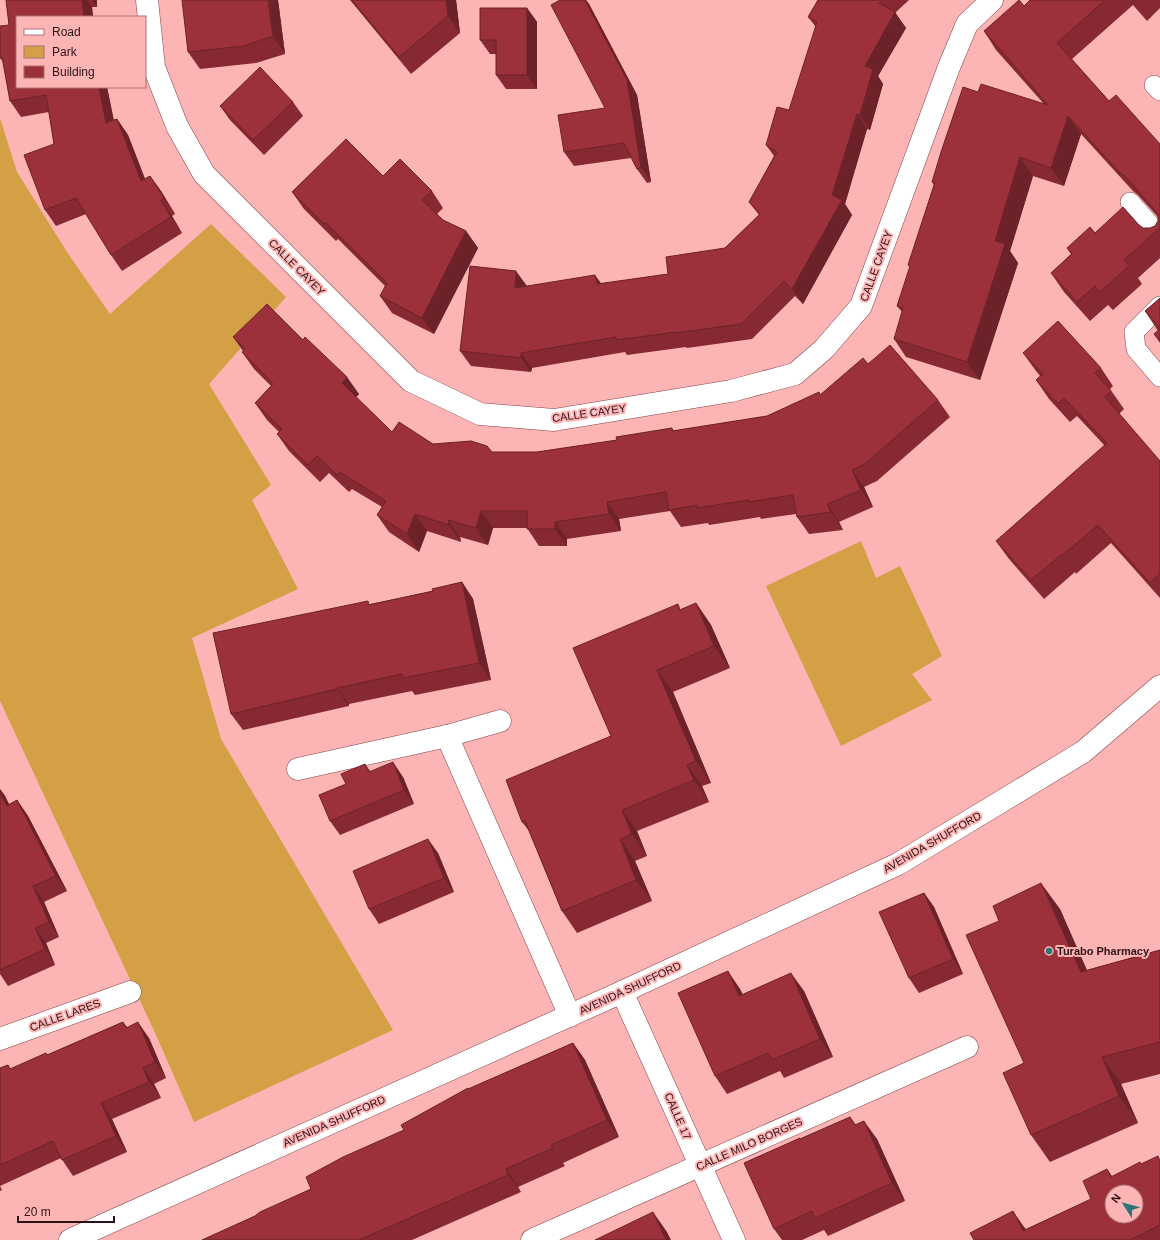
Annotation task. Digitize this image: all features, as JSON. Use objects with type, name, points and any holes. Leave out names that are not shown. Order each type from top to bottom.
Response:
[{"type":"street","name":"CALLE CAYEY","points":[[148,0],[154,66],[177,126],[204,174],[411,381],[480,414],[554,420],[731,391],[795,374],[824,349],[861,306],[949,67],[967,24],[992,0]]},
{"type":"street","name":"AVENIDA SHUFFORD","points":[[70,1240],[570,1016],[898,864],[1083,752],[1160,686]]},
{"type":"street","points":[[298,769],[447,736],[500,722]]},
{"type":"street","points":[[447,736],[570,1016]]},
{"type":"street","name":"CALLE LARES","points":[[0,1039],[130,992]]},
{"type":"street","name":"CALLE 17","points":[[622,992],[734,1240]]},
{"type":"street","name":"CALLE MILO BORGES","points":[[532,1240],[967,1048]]},
{"type":"lane","points":[[1130,202],[1160,236]]},
{"type":"lane","points":[[1160,306],[1134,332],[1136,349],[1160,377]]},
{"type":"green space","points":[[0,118],[17,172],[67,252],[110,314],[211,224],[286,297],[209,384],[271,485],[252,500],[298,589],[192,638],[221,739],[393,1030],[194,1122],[156,1035],[0,701]]},
{"type":"green space","points":[[861,541],[876,578],[900,566],[942,656],[912,674],[932,700],[841,746],[766,586]]},
{"type":"building","points":[[6,0],[82,0],[84,16],[16,16],[16,88],[99,88],[106,123],[117,119],[141,181],[150,176],[164,198],[161,200],[171,217],[111,255],[76,198],[45,210],[24,155],[54,144],[46,95],[10,101],[2,57],[0,58],[0,26],[9,25]]},
{"type":"building","points":[[182,0],[268,0],[273,36],[244,46],[188,52]]},
{"type":"building","points":[[352,0],[446,0],[448,16],[399,57]]},
{"type":"building","points":[[560,0],[585,0],[627,80],[641,167],[637,169],[624,143],[564,152],[558,115],[605,108],[551,5]]},
{"type":"building","points":[[818,0],[882,0],[879,3],[895,12],[865,66],[873,69],[860,115],[857,114],[832,195],[842,200],[792,289],[784,281],[741,324],[616,340],[616,337],[521,353],[521,358],[460,351],[470,266],[516,271],[515,288],[595,275],[597,284],[668,274],[666,257],[725,248],[760,214],[749,202],[777,152],[766,145],[777,107],[789,110],[817,22],[808,17]]},
{"type":"building","points":[[1019,0],[1024,6],[1030,0],[1105,0],[1057,43],[1109,101],[1116,95],[1160,144],[1160,228],[1124,260],[1129,266],[1100,292],[1095,286],[1077,302],[1051,273],[1072,254],[1067,248],[1090,227],[1095,233],[1123,207],[1143,228],[1155,226],[1158,221],[1158,215],[1155,210],[1068,116],[1051,168],[1020,157],[995,241],[1005,244],[967,362],[894,339],[903,308],[897,306],[910,266],[908,265],[935,182],[932,182],[941,152],[963,87],[978,92],[981,84],[1048,105],[984,31]]},
{"type":"building","points":[[480,8],[527,8],[527,75],[496,75],[496,40],[480,40]]},
{"type":"building","points":[[260,67],[293,102],[253,140],[220,106]]},
{"type":"building","points":[[346,139],[383,176],[400,159],[432,191],[422,200],[443,220],[466,231],[422,318],[380,296],[387,283],[292,192]]},
{"type":"building","points":[[1160,298],[1160,328],[1145,311]]},
{"type":"building","points":[[267,304],[303,340],[305,337],[347,377],[342,383],[392,432],[399,422],[433,444],[471,441],[487,446],[492,452],[537,452],[617,440],[616,437],[672,428],[672,431],[767,416],[819,392],[820,395],[863,358],[868,364],[890,345],[938,400],[865,464],[852,470],[861,490],[827,504],[831,512],[797,517],[793,495],[749,502],[749,500],[697,508],[697,505],[669,510],[666,492],[607,502],[609,514],[555,522],[555,529],[527,529],[527,511],[481,511],[476,528],[448,520],[449,525],[415,514],[407,534],[377,515],[386,501],[340,472],[337,475],[317,456],[308,465],[277,434],[282,429],[255,403],[273,384],[242,352],[245,349],[233,337]]},
{"type":"building","points":[[1058,321],[1101,368],[1095,373],[1111,391],[1105,397],[1160,461],[1160,573],[1150,583],[1098,525],[1031,580],[996,541],[1107,443],[1064,398],[1058,404],[1036,380],[1043,374],[1023,353]]},
{"type":"building","points":[[1160,329],[1160,341],[1154,334]]},
{"type":"building","points":[[462,582],[479,663],[403,678],[402,674],[231,714],[213,633],[368,601],[369,605],[433,591],[432,589]]},
{"type":"building","points":[[696,603],[714,646],[657,670],[696,761],[687,765],[694,780],[622,810],[632,834],[620,839],[636,880],[562,911],[525,821],[522,822],[506,780],[611,736],[573,648],[678,604],[680,610]]},
{"type":"building","points":[[393,762],[404,790],[330,821],[319,795],[346,784],[341,774],[365,764],[369,772]]},
{"type":"building","points":[[0,793],[7,806],[17,800],[56,876],[33,886],[49,922],[35,928],[45,949],[0,970]]},
{"type":"building","points":[[428,839],[444,878],[369,909],[353,871]]},
{"type":"building","points":[[1041,883],[1081,972],[1160,950],[1160,1042],[1102,1057],[1119,1096],[1031,1135],[1003,1073],[1024,1063],[966,935],[999,921],[993,906]]},
{"type":"building","points":[[924,893],[953,959],[909,978],[879,912]]},
{"type":"building","points":[[728,971],[739,996],[791,973],[820,1039],[772,1060],[768,1053],[715,1076],[678,993]]},
{"type":"building","points":[[123,1022],[126,1028],[138,1022],[155,1062],[143,1068],[149,1082],[101,1103],[116,1136],[62,1160],[53,1141],[0,1165],[0,1068],[8,1065],[10,1069],[46,1053],[47,1055]]},
{"type":"building","points":[[573,1043],[607,1120],[551,1145],[553,1148],[506,1169],[508,1175],[359,1240],[202,1240],[311,1189],[306,1177],[343,1157],[404,1130],[401,1125],[468,1088]]},
{"type":"building","points":[[850,1117],[855,1125],[864,1121],[892,1183],[815,1218],[812,1211],[774,1229],[744,1163]]},
{"type":"building","points":[[1158,1156],[1160,1161],[1160,1225],[1130,1240],[974,1240],[970,1233],[1013,1211],[1023,1231],[1091,1199],[1083,1181],[1107,1169],[1111,1177],[1140,1162],[1141,1164]]},
{"type":"building","points":[[653,1212],[666,1240],[595,1240]]},
{"type":"place","name":"Turabo Pharmacy","points":[[1049,951]]}]
